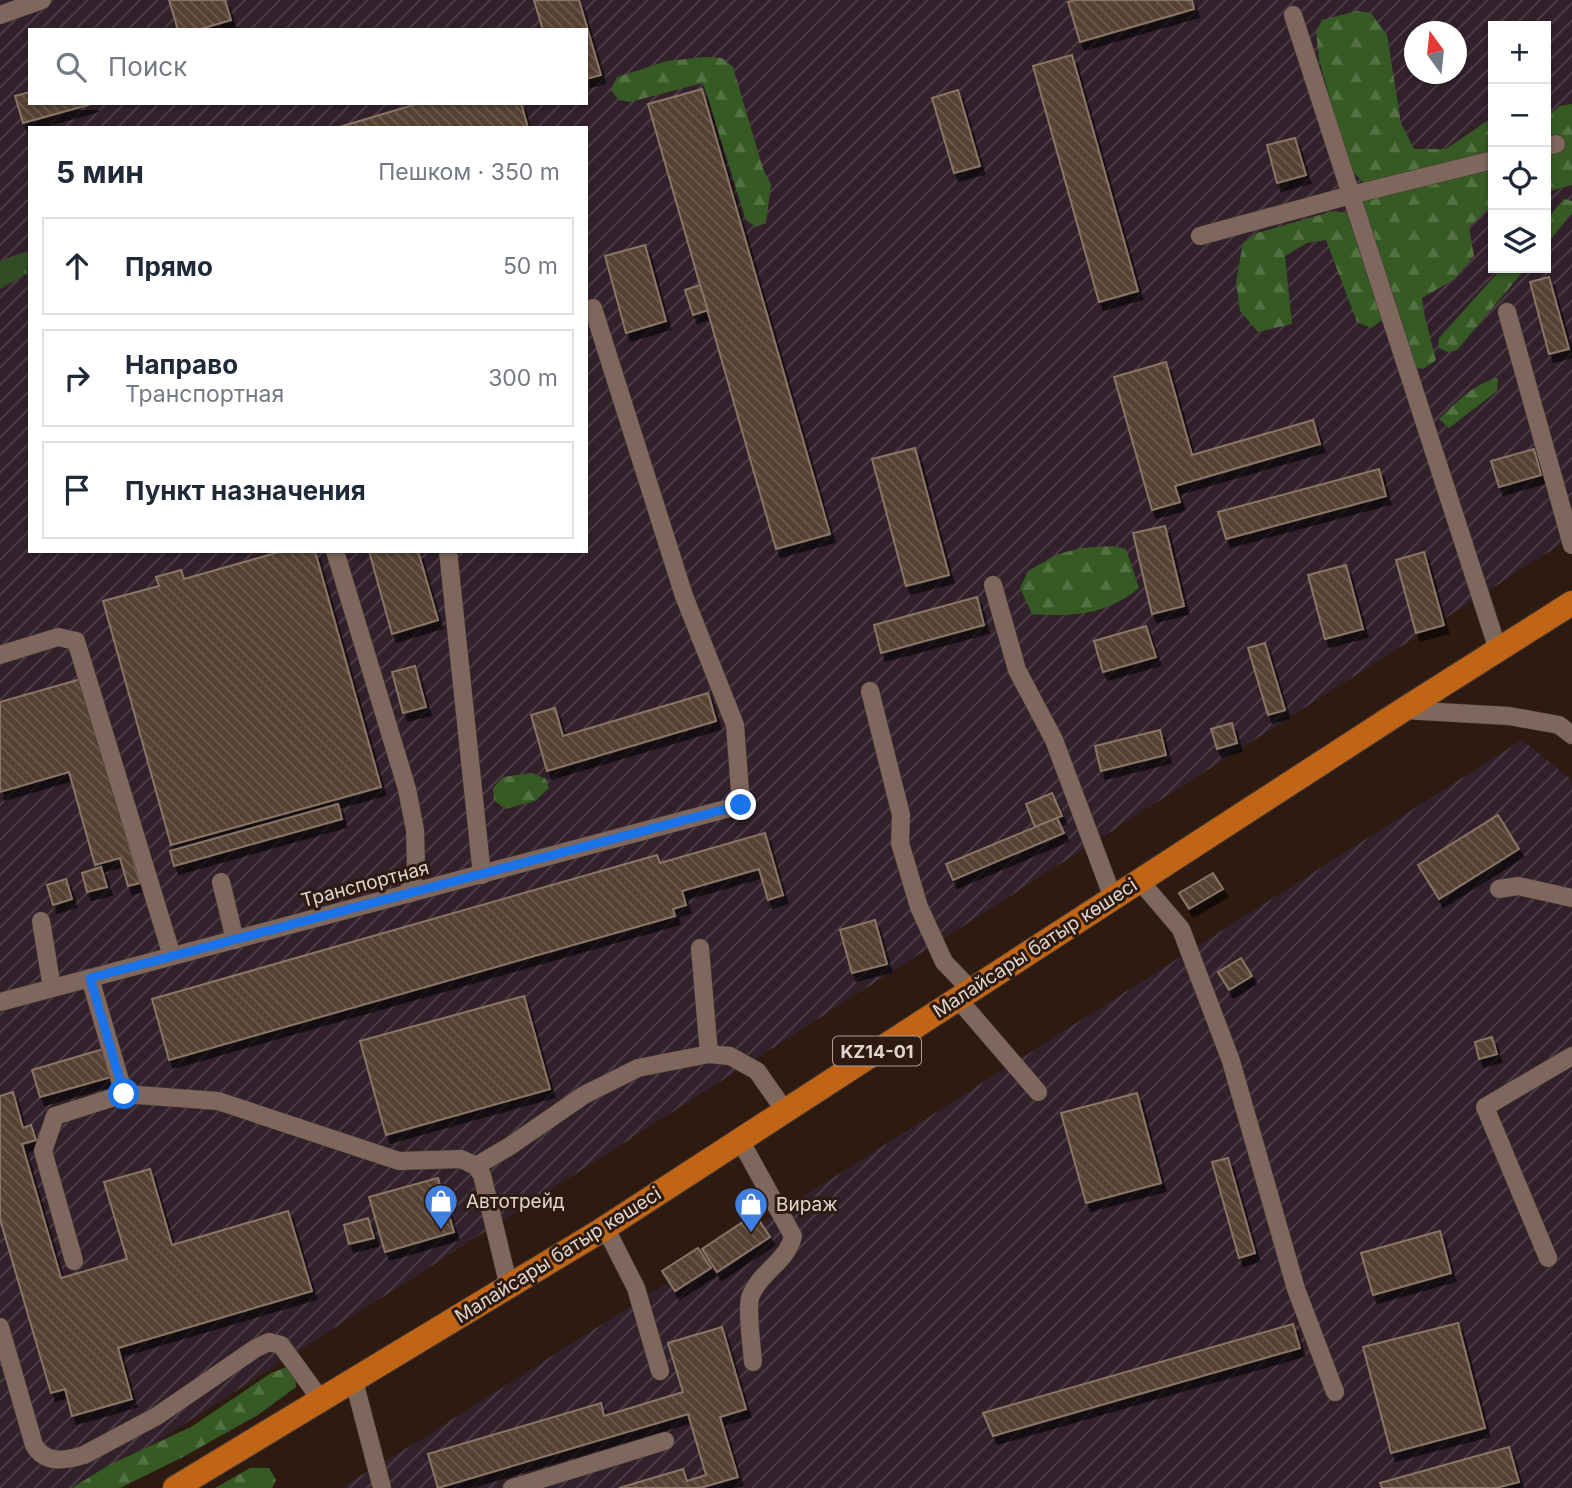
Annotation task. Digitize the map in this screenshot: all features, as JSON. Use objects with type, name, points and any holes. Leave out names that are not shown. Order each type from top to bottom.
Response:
[{"type":"highway","name":"Малайсары батыр көшесі","points":[[175,1488],[605,1227],[1572,603]]},
{"type":"street","points":[[0,15],[42,0]]},
{"type":"street","points":[[1293,15],[1498,650]]},
{"type":"street","points":[[1200,236],[1488,161]]},
{"type":"street","name":"Транспортная","points":[[0,1002],[741,805],[735,726],[684,596],[593,307]]},
{"type":"street","points":[[1507,312],[1572,545]]},
{"type":"street","points":[[336,553],[407,789],[415,830],[416,866],[408,894]]},
{"type":"street","points":[[448,553],[482,875]]},
{"type":"street","points":[[993,585],[1017,670],[1054,740],[1113,898]]},
{"type":"street","points":[[0,655],[58,636],[76,641],[172,956]]},
{"type":"street","points":[[870,691],[901,814],[900,843],[919,907],[944,962],[964,995],[1038,1093]]},
{"type":"street","points":[[1403,710],[1509,716],[1559,725],[1572,735]]},
{"type":"street","points":[[1140,881],[1181,929],[1231,1061],[1296,1289],[1335,1392]]},
{"type":"street","points":[[220,882],[235,940]]},
{"type":"street","points":[[1499,889],[1518,886],[1572,898]]},
{"type":"street","points":[[41,921],[52,988]]},
{"type":"street","points":[[700,948],[709,1054]]},
{"type":"street","points":[[90,978],[124,1094]]},
{"type":"street","points":[[475,1166],[510,1146],[584,1095],[638,1068],[709,1054],[730,1056],[757,1071],[785,1111]]},
{"type":"street","points":[[1548,1258],[1485,1107],[1572,1056]]},
{"type":"street","points":[[74,1261],[43,1151],[55,1116],[124,1094],[218,1101],[399,1161],[454,1158],[468,1161],[482,1175],[509,1287]]},
{"type":"street","points":[[740,1140],[793,1236],[785,1254],[757,1284],[749,1297],[752,1362]]},
{"type":"street","points":[[605,1227],[636,1288],[660,1371]]},
{"type":"street","points":[[0,1327],[34,1445],[39,1454],[47,1459],[71,1459],[84,1455],[157,1416],[256,1348],[269,1342],[281,1345],[321,1400]]},
{"type":"street","points":[[354,1381],[382,1488]]},
{"type":"street","points":[[512,1488],[665,1441]]},
{"type":"shaded area","points":[[0,0],[1572,0],[1572,537],[84,1488],[0,1488]]},
{"type":"shaded area","points":[[1522,740],[1572,780],[1572,1488],[340,1488],[420,1440]]},
{"type":"green space","points":[[1357,11],[1371,13],[1387,35],[1401,123],[1414,149],[1446,149],[1488,121],[1488,167],[1367,186],[1349,168],[1319,59],[1316,32],[1322,20]]},
{"type":"green space","points":[[722,58],[733,67],[763,169],[771,184],[766,223],[756,227],[746,220],[703,83],[630,102],[619,100],[611,90],[617,77],[667,61]]},
{"type":"green space","points":[[1572,104],[1572,185],[1551,191],[1551,113],[1560,106]]},
{"type":"green space","points":[[1488,168],[1488,209],[1469,227],[1474,256],[1453,280],[1422,298],[1436,360],[1423,369],[1414,367],[1360,203],[1373,196]]},
{"type":"green space","points":[[1564,199],[1572,201],[1572,213],[1551,239],[1551,214]]},
{"type":"green space","points":[[1333,211],[1347,213],[1382,320],[1371,328],[1357,322],[1326,240],[1307,243],[1285,256],[1292,324],[1258,332],[1240,311],[1236,282],[1243,243],[1257,233]]},
{"type":"green space","points":[[28,251],[28,273],[0,289],[0,261]]},
{"type":"green space","points":[[1498,273],[1522,273],[1457,350],[1448,352],[1438,348],[1439,338]]},
{"type":"green space","points":[[1498,378],[1497,391],[1449,428],[1439,419],[1473,389]]},
{"type":"green space","points":[[1113,546],[1126,549],[1139,588],[1101,609],[1062,615],[1032,614],[1020,588],[1028,571],[1056,555],[1080,548]]},
{"type":"green space","points":[[532,773],[546,779],[549,788],[535,801],[505,809],[494,800],[493,788],[503,777]]},
{"type":"green space","points":[[287,1367],[295,1375],[296,1387],[258,1415],[120,1488],[72,1488],[109,1465],[191,1427],[271,1373]]},
{"type":"green space","points":[[250,1468],[269,1468],[276,1480],[272,1488],[215,1488]]},
{"type":"building","points":[[169,0],[225,0],[231,20],[204,28],[177,28]]},
{"type":"building","points":[[534,0],[579,0],[587,28],[542,28]]},
{"type":"building","points":[[1192,0],[1194,9],[1080,42],[1068,2]]},
{"type":"building","points":[[588,31],[601,75],[588,78]]},
{"type":"building","points":[[1072,55],[1138,291],[1099,302],[1033,66]]},
{"type":"building","points":[[702,89],[830,534],[776,549],[648,104]]},
{"type":"building","points":[[958,90],[980,166],[954,173],[932,98]]},
{"type":"building","points":[[28,93],[28,105],[88,105],[23,123],[15,96]]},
{"type":"building","points":[[413,105],[522,105],[527,126],[343,126]]},
{"type":"building","points":[[1295,138],[1306,175],[1277,183],[1267,145]]},
{"type":"building","points":[[645,245],[666,321],[626,333],[605,256]]},
{"type":"building","points":[[1549,277],[1569,349],[1549,354],[1530,282]]},
{"type":"building","points":[[700,285],[708,310],[693,315],[685,290]]},
{"type":"building","points":[[1166,362],[1192,455],[1313,420],[1320,444],[1175,486],[1180,502],[1152,510],[1114,377]]},
{"type":"building","points":[[915,448],[949,575],[906,586],[872,459]]},
{"type":"building","points":[[1534,449],[1541,475],[1499,487],[1491,461]]},
{"type":"building","points":[[1379,469],[1386,496],[1226,539],[1218,512]]},
{"type":"building","points":[[1165,526],[1184,606],[1152,614],[1133,533]]},
{"type":"building","points":[[1424,552],[1444,625],[1416,633],[1396,560]]},
{"type":"building","points":[[276,553],[316,553],[381,787],[171,845],[103,601],[159,586],[156,577],[181,570],[184,579]]},
{"type":"building","points":[[370,553],[419,553],[438,620],[392,634]]},
{"type":"building","points":[[1346,565],[1363,629],[1325,639],[1308,575]]},
{"type":"building","points":[[977,597],[984,625],[881,653],[874,625]]},
{"type":"building","points":[[1146,626],[1156,657],[1103,672],[1094,641]]},
{"type":"building","points":[[1265,643],[1285,710],[1268,715],[1248,648]]},
{"type":"building","points":[[415,666],[426,707],[403,713],[392,672]]},
{"type":"building","points":[[81,679],[140,883],[128,886],[120,858],[95,865],[69,772],[0,792],[0,702]]},
{"type":"building","points":[[708,693],[716,721],[547,771],[531,715],[555,708],[563,736]]},
{"type":"building","points":[[1232,723],[1237,743],[1217,749],[1211,729]]},
{"type":"building","points":[[1160,730],[1166,755],[1101,771],[1095,746]]},
{"type":"building","points":[[1052,793],[1062,816],[1035,827],[1026,804]]},
{"type":"building","points":[[338,804],[342,819],[174,866],[170,851]]},
{"type":"building","points":[[1498,815],[1519,849],[1439,899],[1418,865]]},
{"type":"building","points":[[1057,818],[1064,833],[953,880],[946,864]]},
{"type":"building","points":[[765,833],[783,895],[768,900],[759,869],[682,891],[686,905],[673,909],[675,916],[169,1060],[152,999],[657,855],[660,863]]},
{"type":"building","points":[[101,867],[107,887],[87,892],[82,873]]},
{"type":"building","points":[[1213,873],[1223,889],[1189,909],[1179,893]]},
{"type":"building","points":[[66,879],[72,899],[53,905],[47,885]]},
{"type":"building","points":[[875,920],[887,964],[852,973],[840,930]]},
{"type":"building","points":[[1241,958],[1252,976],[1229,990],[1218,972]]},
{"type":"building","points":[[524,996],[550,1089],[386,1135],[360,1041]]},
{"type":"building","points":[[1492,1037],[1497,1054],[1479,1059],[1475,1042]]},
{"type":"building","points":[[110,1047],[118,1075],[40,1097],[32,1070]]},
{"type":"building","points":[[13,1092],[23,1128],[31,1125],[36,1140],[22,1144],[61,1278],[127,1259],[104,1182],[150,1169],[172,1245],[288,1211],[312,1291],[118,1348],[132,1399],[72,1416],[65,1389],[51,1393],[0,1219],[0,1096]]},
{"type":"building","points":[[1137,1093],[1161,1183],[1086,1203],[1061,1113]]},
{"type":"building","points":[[1228,1158],[1255,1253],[1239,1258],[1212,1162]]},
{"type":"building","points":[[438,1178],[454,1232],[385,1252],[369,1197]]},
{"type":"building","points":[[755,1214],[770,1237],[717,1272],[702,1249]]},
{"type":"building","points":[[368,1218],[374,1238],[349,1244],[344,1225]]},
{"type":"building","points":[[1440,1231],[1451,1273],[1373,1295],[1361,1253]]},
{"type":"building","points":[[698,1248],[711,1268],[675,1291],[662,1271]]},
{"type":"building","points":[[1458,1323],[1485,1428],[1391,1453],[1363,1347]]},
{"type":"building","points":[[1293,1324],[1300,1348],[993,1436],[983,1413]]},
{"type":"building","points":[[722,1327],[746,1409],[720,1417],[738,1477],[700,1488],[619,1488],[683,1469],[687,1481],[706,1475],[688,1414],[438,1488],[428,1454],[601,1403],[604,1416],[683,1392],[668,1343]]},
{"type":"building","points":[[1509,1447],[1519,1482],[1496,1488],[1382,1488],[1380,1483]]},
{"type":"place","name":"Автотрейд","points":[[441,1231]]},
{"type":"place","name":"Вираж","points":[[751,1234]]},
{"type":"route","points":[[124,1094],[90,978],[741,805]]}]
